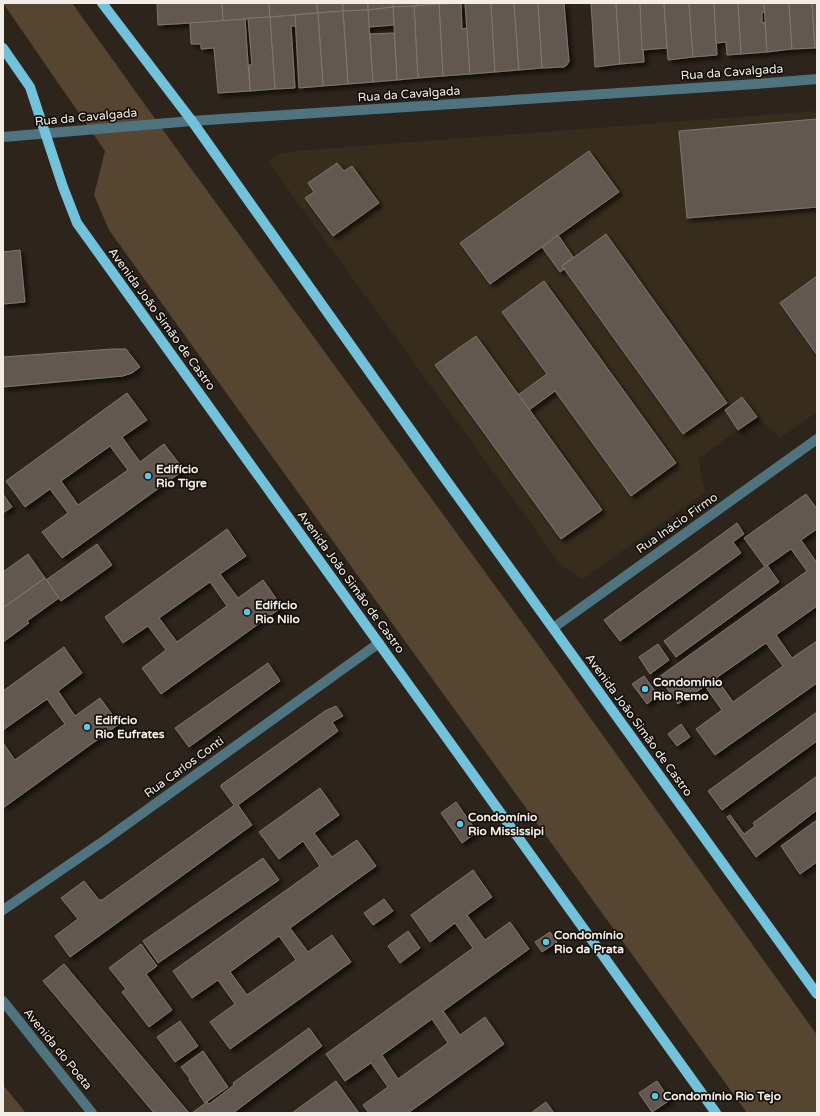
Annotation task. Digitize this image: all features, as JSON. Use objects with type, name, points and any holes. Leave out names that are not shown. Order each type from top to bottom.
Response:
[{"type":"main road","name":"Avenida João Simão de Castro","points":[[102,3],[192,121],[553,628],[817,994]]},
{"type":"main road","name":"Avenida João Simão de Castro","points":[[3,48],[30,87],[63,187],[77,223],[716,1113]]},
{"type":"street","name":"Rua da Cavalgada","points":[[3,136],[192,121],[817,79]]},
{"type":"street","name":"Rua Inácio Firmo","points":[[553,628],[817,439]]},
{"type":"street","name":"Rua Carlos Conti","points":[[3,910],[105,840],[379,643]]},
{"type":"street","name":"Avenida do Poeta","points":[[3,1001],[92,1113]]},
{"type":"shaded area","points":[[3,3],[72,3],[539,646],[817,1035],[817,1113],[747,1113],[109,230],[94,195],[105,151]]},
{"type":"shaded area","points":[[817,111],[817,412],[780,438],[757,417],[738,430],[698,459],[705,492],[583,579],[561,565],[269,163],[275,155],[295,151]]},
{"type":"shaded area","points":[[3,1085],[26,1113],[3,1113]]},
{"type":"building","points":[[157,3],[222,3],[223,21],[158,25]]},
{"type":"building","points":[[222,3],[269,3],[270,17],[223,21]]},
{"type":"building","points":[[269,3],[317,3],[318,13],[270,17]]},
{"type":"building","points":[[317,3],[343,3],[343,11],[318,13]]},
{"type":"building","points":[[343,3],[368,3],[368,10],[343,11]]},
{"type":"building","points":[[368,3],[393,3],[393,7],[368,10]]},
{"type":"building","points":[[393,3],[416,3],[417,6],[393,7]]},
{"type":"building","points":[[416,3],[429,3],[429,5],[417,6]]},
{"type":"building","points":[[461,3],[462,29],[467,28],[470,74],[443,76],[439,4]]},
{"type":"building","points":[[465,3],[491,3],[495,72],[470,74]]},
{"type":"building","points":[[491,3],[514,3],[519,70],[495,72]]},
{"type":"building","points":[[514,3],[538,3],[542,68],[519,70]]},
{"type":"building","points":[[538,3],[564,3],[569,61],[564,67],[542,68]]},
{"type":"building","points":[[591,3],[616,3],[620,64],[595,67]]},
{"type":"building","points":[[616,3],[640,3],[644,62],[620,64]]},
{"type":"building","points":[[640,3],[664,3],[667,48],[642,50]]},
{"type":"building","points":[[664,3],[689,3],[693,57],[668,60]]},
{"type":"building","points":[[689,3],[714,3],[717,55],[693,57]]},
{"type":"building","points":[[714,3],[738,3],[741,54],[727,55],[726,42],[716,43]]},
{"type":"building","points":[[738,3],[764,3],[765,12],[762,12],[762,23],[765,22],[767,52],[741,54]]},
{"type":"building","points":[[764,3],[789,3],[792,49],[767,52]]},
{"type":"building","points":[[789,3],[812,3],[815,48],[792,49]]},
{"type":"building","points":[[812,3],[817,3],[817,48],[815,48]]},
{"type":"building","points":[[439,4],[443,76],[418,78],[414,6]]},
{"type":"building","points":[[414,6],[418,78],[397,80],[393,7]]},
{"type":"building","points":[[393,7],[394,25],[369,27],[368,10]]},
{"type":"building","points":[[368,10],[373,82],[348,84],[343,11]]},
{"type":"building","points":[[343,11],[348,84],[323,86],[318,13]]},
{"type":"building","points":[[318,13],[323,86],[299,88],[295,15]]},
{"type":"building","points":[[295,15],[296,26],[291,26],[295,88],[275,89],[270,17]]},
{"type":"building","points":[[270,17],[275,89],[250,91],[249,65],[252,65],[248,18]]},
{"type":"building","points":[[245,19],[250,91],[218,93],[214,48],[201,49],[201,44],[191,44],[190,23]]},
{"type":"building","points":[[394,33],[397,80],[373,82],[370,34]]},
{"type":"building","points":[[817,119],[817,207],[687,218],[679,131]]},
{"type":"building","points":[[589,151],[619,192],[490,284],[460,243]]},
{"type":"building","points":[[337,163],[344,171],[352,166],[379,203],[333,236],[305,198],[314,192],[308,183]]},
{"type":"building","points":[[606,234],[727,403],[683,434],[562,266]]},
{"type":"building","points":[[558,235],[573,257],[562,266],[564,269],[560,272],[542,247]]},
{"type":"building","points":[[20,250],[25,302],[3,304],[3,252]]},
{"type":"building","points":[[817,276],[817,355],[780,303]]},
{"type":"building","points":[[544,281],[676,463],[631,496],[555,391],[529,410],[518,395],[547,374],[502,312]]},
{"type":"building","points":[[476,336],[602,510],[561,539],[435,365]]},
{"type":"building","points":[[126,349],[140,367],[132,373],[123,376],[3,387],[3,357]]},
{"type":"building","name":"Edifício Rio Tigre","points":[[127,393],[147,420],[122,437],[140,462],[164,444],[184,470],[62,558],[42,532],[68,513],[50,489],[25,507],[6,481]],"holes":[[[110,446],[128,470],[78,505],[61,481]]]},
{"type":"building","points":[[742,397],[757,417],[738,430],[725,410]]},
{"type":"building","points":[[3,494],[12,507],[3,513]]},
{"type":"building","points":[[806,494],[817,509],[817,529],[801,540],[817,563],[817,606],[776,635],[792,658],[817,641],[817,683],[715,755],[696,729],[722,710],[705,686],[678,704],[659,677],[807,571],[791,549],[765,567],[744,538]],"holes":[[[766,643],[783,666],[733,702],[716,678]]]},
{"type":"building","points":[[737,523],[744,534],[733,542],[741,553],[620,641],[604,620]]},
{"type":"building","name":"Edifício Rio Nilo","points":[[227,529],[246,556],[220,574],[238,598],[263,580],[282,607],[161,694],[142,668],[166,650],[148,626],[123,643],[105,617]],"holes":[[[210,582],[227,606],[177,642],[159,618]]]},
{"type":"building","points":[[97,544],[112,565],[61,601],[46,580]]},
{"type":"building","points":[[28,554],[45,578],[3,608],[3,572]]},
{"type":"building","points":[[767,565],[779,582],[676,657],[664,641]]},
{"type":"building","points":[[45,578],[59,598],[27,621],[29,623],[3,642],[3,608]]},
{"type":"building","points":[[658,644],[669,660],[650,674],[639,657]]},
{"type":"building","name":"Edifício Rio Eufrates","points":[[64,647],[82,673],[58,691],[75,716],[100,698],[119,724],[3,808],[3,743],[15,760],[65,724],[47,699],[3,730],[3,691]]},
{"type":"building","points":[[268,663],[280,681],[189,747],[175,728]]},
{"type":"building","name":"Condomínio Rio Remo","points":[[644,676],[658,695],[647,704],[632,684]]},
{"type":"building","points":[[336,706],[343,716],[332,722],[338,731],[238,805],[252,825],[70,957],[55,936],[78,919],[61,898],[84,881],[99,900],[102,900],[232,807],[234,805],[221,785],[325,711]]},
{"type":"building","points":[[817,712],[817,741],[722,810],[708,791]]},
{"type":"building","points":[[681,724],[690,737],[677,746],[668,734]]},
{"type":"building","points":[[817,776],[817,810],[756,857],[727,817],[730,815],[744,834],[755,826],[753,823]]},
{"type":"building","points":[[320,788],[339,815],[314,833],[332,857],[357,840],[376,866],[290,928],[308,952],[332,935],[351,962],[230,1049],[210,1022],[235,1004],[218,980],[192,998],[173,971],[320,866],[303,841],[279,859],[259,832]],"holes":[[[279,936],[296,960],[247,995],[230,972]]]},
{"type":"building","name":"Condomínio Rio Mississipi","points":[[456,802],[477,832],[462,843],[441,813]]},
{"type":"building","points":[[817,820],[817,862],[800,874],[781,846]]},
{"type":"building","points":[[263,858],[279,880],[158,963],[143,941]]},
{"type":"building","points":[[473,870],[492,897],[467,915],[485,940],[510,922],[529,949],[443,1011],[460,1035],[485,1017],[504,1044],[408,1113],[369,1113],[363,1105],[388,1087],[371,1063],[345,1081],[326,1054],[473,948],[455,923],[430,942],[411,915]],"holes":[[[432,1019],[448,1043],[398,1079],[382,1055]]]},
{"type":"building","points":[[384,899],[393,911],[373,925],[364,913]]},
{"type":"building","points":[[408,931],[420,948],[400,963],[388,946]]},
{"type":"building","name":"Condomínio Rio da Prata","points":[[550,932],[557,942],[542,952],[535,942]]},
{"type":"building","points":[[141,944],[157,966],[146,974],[172,1010],[149,1027],[122,992],[126,989],[109,968]]},
{"type":"building","points":[[64,964],[189,1113],[154,1113],[43,981]]},
{"type":"building","points":[[180,1021],[198,1046],[175,1062],[157,1037]]},
{"type":"building","points":[[309,1028],[322,1046],[233,1113],[192,1113],[207,1102],[209,1104],[234,1085],[233,1083]]},
{"type":"building","points":[[203,1051],[228,1087],[205,1103],[181,1067]]},
{"type":"building","points":[[336,1081],[359,1113],[292,1113]]},
{"type":"building","name":"Condomínio Rio Tejo","points":[[657,1081],[670,1100],[652,1112],[639,1093]]},
{"type":"building","points":[[546,1102],[554,1113],[531,1113]]},
{"type":"place","name":"Edifício Rio Tigre","points":[[148,476]]},
{"type":"place","name":"Edifício Rio Nilo","points":[[247,612]]},
{"type":"place","name":"Condomínio Rio Remo","points":[[645,689]]},
{"type":"place","name":"Edifício Rio Eufrates","points":[[87,727]]},
{"type":"place","name":"Condomínio Rio Mississipi","points":[[460,824]]},
{"type":"place","name":"Condomínio Rio da Prata","points":[[546,942]]},
{"type":"place","name":"Condomínio Rio Tejo","points":[[655,1096]]}]
